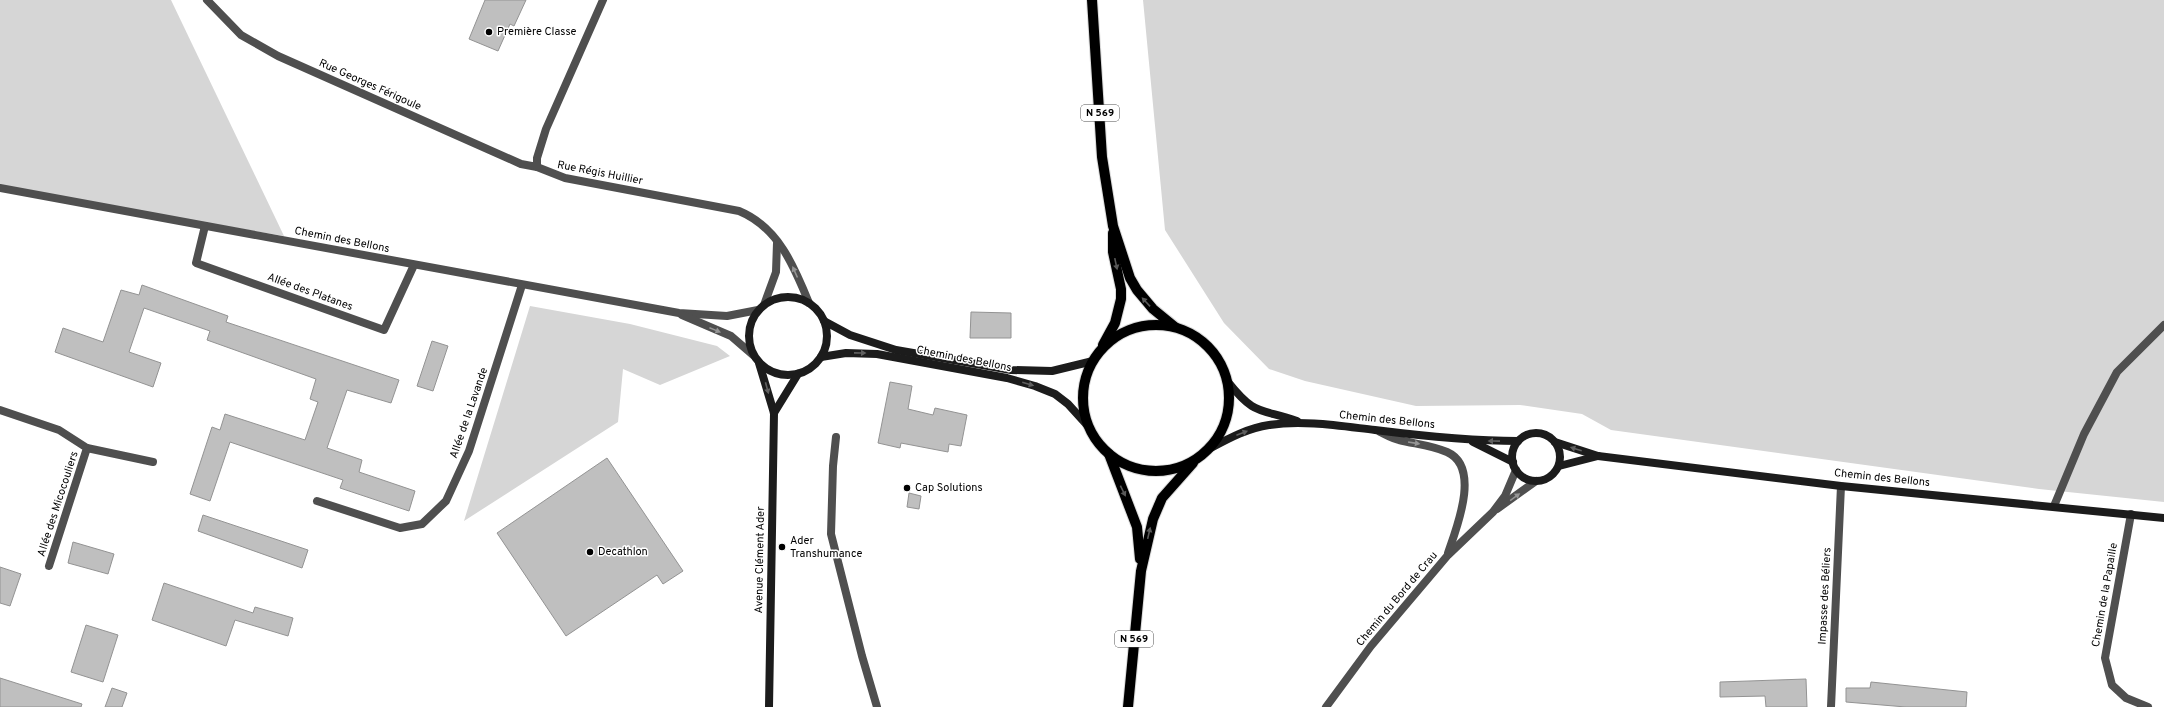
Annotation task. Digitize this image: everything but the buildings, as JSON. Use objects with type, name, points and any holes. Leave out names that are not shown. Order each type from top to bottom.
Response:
[{"type":"main road","name":"N 569","points":[[1092,0],[1102,157],[1113,226],[1113,252],[1121,289],[1121,299],[1115,323],[1101,350]]},
{"type":"main road","name":"N 569","points":[[1113,226],[1137,290],[1153,309],[1175,327]]},
{"type":"main road","points":[[786,297],[809,303],[818,311],[824,321],[827,334],[826,346],[821,358],[807,371],[787,376],[777,374],[759,363],[753,355],[748,335],[750,325],[761,308],[774,299],[786,297]]},
{"type":"main road","name":"Chemin des Bellons","points":[[824,321],[850,335],[896,350],[1011,370],[1052,371],[1092,361]]},
{"type":"main road","points":[[1155,325],[1175,327],[1194,335],[1209,347],[1221,364],[1228,382],[1228,412],[1224,426],[1207,450],[1196,460],[1179,468],[1167,470],[1143,470],[1125,464],[1110,454],[1097,441],[1088,426],[1083,406],[1083,391],[1086,375],[1092,361],[1116,336],[1135,328],[1155,325]]},
{"type":"main road","name":"Chemin des Bellons","points":[[821,358],[846,353],[878,354],[1012,380],[1055,394],[1068,404],[1088,426]]},
{"type":"main road","name":"Avenue Clément Ader","points":[[759,363],[774,413],[769,707]]},
{"type":"main road","points":[[774,413],[798,374]]},
{"type":"main road","name":"Chemin des Bellons","points":[[1228,382],[1242,400],[1253,409],[1301,423],[1471,441],[1518,441]]},
{"type":"main road","name":"Chemin des Bellons","points":[[1207,450],[1232,437],[1262,426],[1301,423]]},
{"type":"main road","points":[[1541,433],[1555,442],[1560,453],[1559,466],[1550,477],[1536,481],[1525,478],[1514,466],[1513,451],[1518,441],[1532,434],[1541,433]]},
{"type":"main road","name":"Chemin des Bellons","points":[[1471,441],[1514,466]]},
{"type":"main road","name":"Chemin des Bellons","points":[[1555,442],[1598,456],[1841,486],[2164,518]]},
{"type":"main road","name":"N 569","points":[[1110,454],[1117,478],[1131,507],[1137,528],[1141,571]]},
{"type":"main road","name":"Chemin des Bellons","points":[[1559,466],[1598,456]]},
{"type":"main road","name":"N 569","points":[[1128,707],[1141,571],[1153,519],[1159,503],[1196,460]]},
{"type":"street","name":"Rue Georges Férigoule","points":[[207,0],[241,35],[278,56],[521,164],[537,167]]},
{"type":"street","points":[[537,167],[537,158],[546,129],[602,0]]},
{"type":"street","name":"Rue Régis Huillier","points":[[537,167],[564,178],[739,211],[763,224],[788,256],[809,303]]},
{"type":"street","name":"Chemin des Bellons","points":[[0,188],[679,314],[727,316],[761,308]]},
{"type":"street","name":"Allée des Platanes","points":[[205,226],[196,263],[384,330],[414,265]]},
{"type":"street","points":[[761,308],[776,272],[777,243]]},
{"type":"street","name":"Allée de la Lavande","points":[[317,501],[400,528],[422,524],[446,501],[469,451],[522,285]]},
{"type":"street","name":"Chemin des Bellons","points":[[679,314],[730,336],[753,355]]},
{"type":"street","points":[[2054,506],[2084,434],[2117,372],[2164,325]]},
{"type":"street","name":"Allée des Micocouliers","points":[[0,410],[59,430],[87,448],[153,462]]},
{"type":"street","points":[[1377,431],[1398,440],[1424,444],[1448,452],[1463,468],[1465,483],[1463,503],[1448,555]]},
{"type":"street","points":[[836,437],[833,466],[831,534],[846,596],[877,707]]},
{"type":"street","name":"Allée des Micocouliers","points":[[50,566],[87,448]]},
{"type":"street","points":[[1492,512],[1505,496],[1514,466]]},
{"type":"street","points":[[1492,512],[1536,481]]},
{"type":"street","name":"Impasse des Béliers","points":[[1831,707],[1841,486]]},
{"type":"street","name":"Chemin du Bord de Crau","points":[[1326,707],[1371,646],[1448,555],[1492,512]]},
{"type":"street","name":"Chemin de la Papaille","points":[[2131,514],[2105,658],[2112,685],[2126,698],[2148,707]]},
{"type":"shaded area","points":[[0,0],[171,0],[284,236],[0,188]]},
{"type":"shaded area","points":[[1143,0],[2164,0],[2164,502],[2039,489],[1611,430],[1582,414],[1520,405],[1416,406],[1305,381],[1269,369],[1224,323],[1165,230]]},
{"type":"shaded area","points":[[530,306],[630,324],[717,346],[730,356],[660,385],[623,369],[618,422],[464,521]]},
{"type":"place","name":"Première Classe","points":[[489,32]]},
{"type":"place","name":"Cap Solutions","points":[[907,488]]},
{"type":"place","name":"Ader Transhumance","points":[[782,547]]},
{"type":"place","name":"Decathlon","points":[[590,552]]}]
